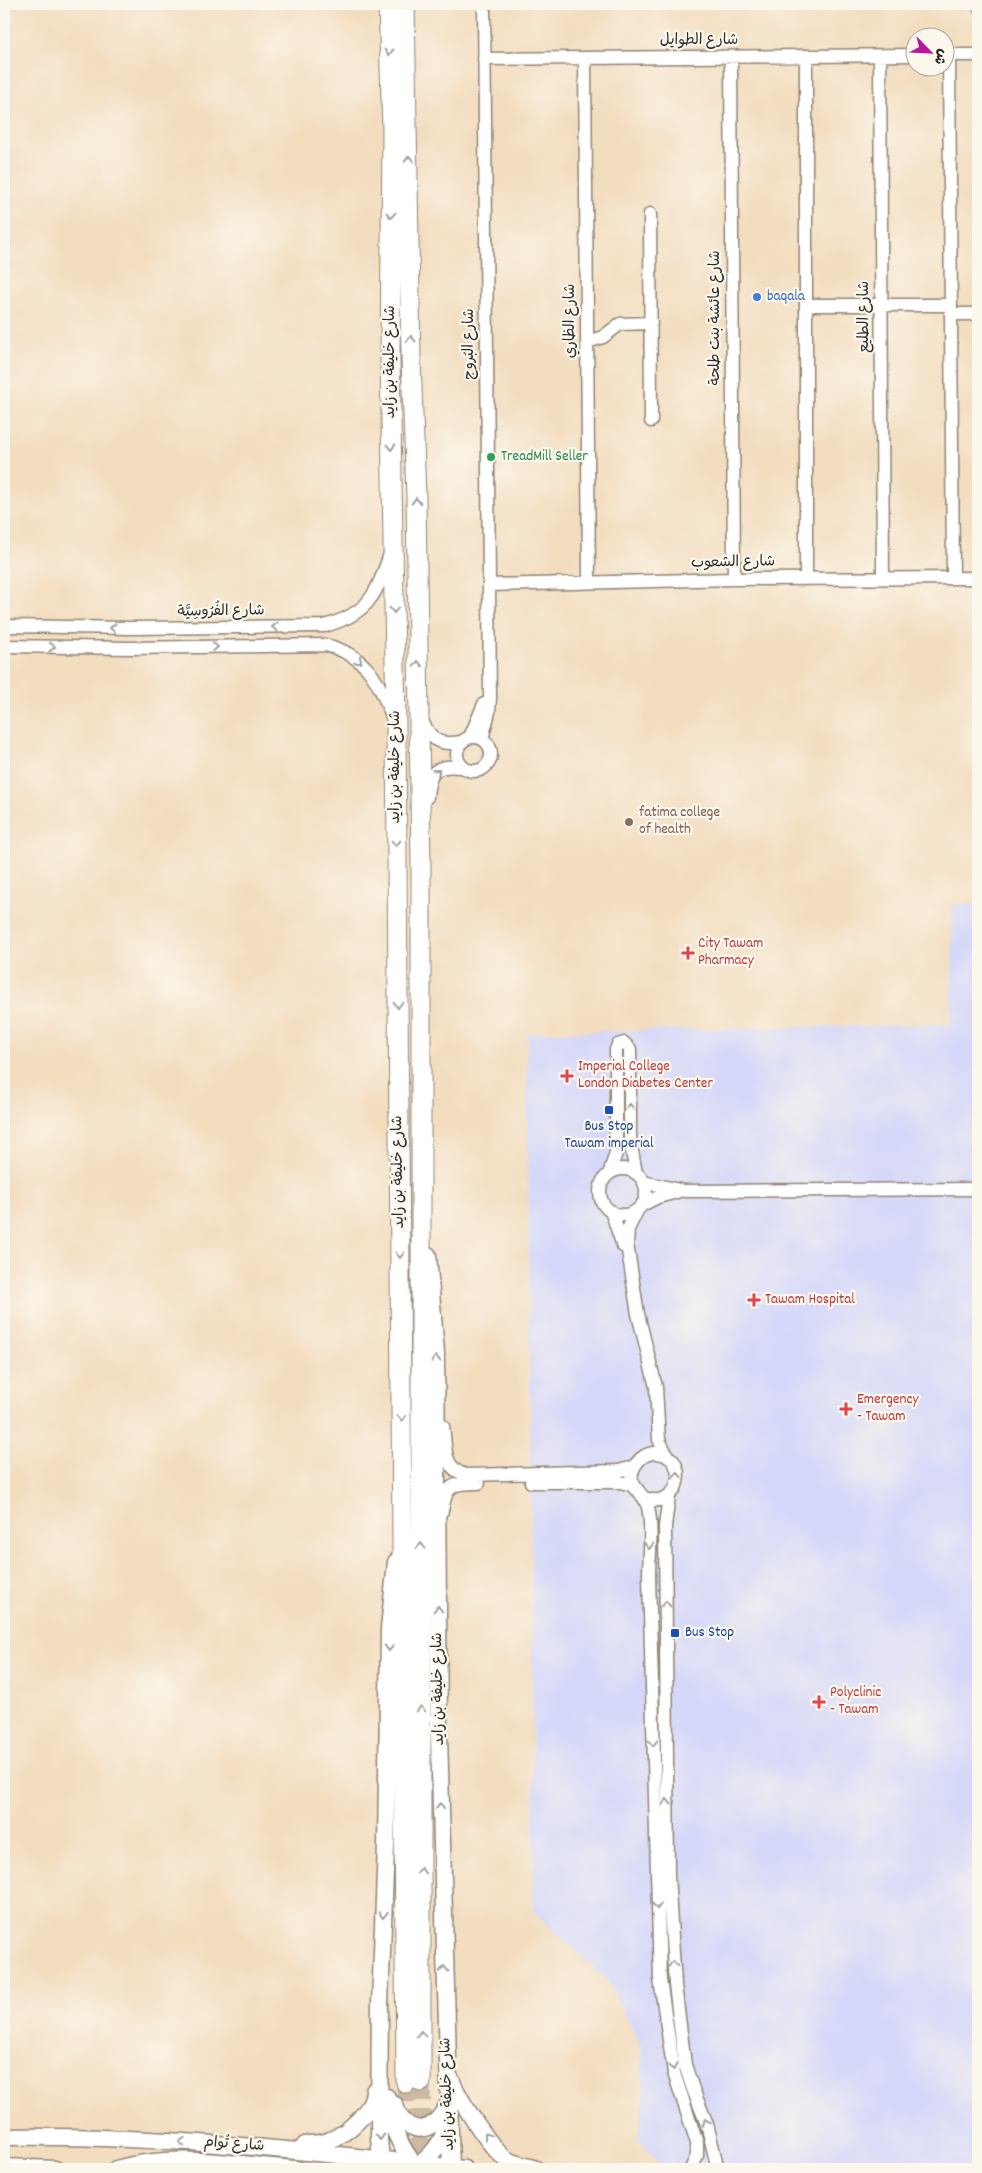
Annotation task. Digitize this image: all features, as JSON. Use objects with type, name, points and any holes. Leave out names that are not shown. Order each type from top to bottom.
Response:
[{"type":"highway","name":"شارع خليفة بن زايد","points":[[388,4],[392,132],[390,358],[396,724],[403,1530],[413,2083],[421,1209],[421,869],[405,4]]},
{"type":"main road","name":"شارع خليفة بن زايد","points":[[421,1209],[434,1317],[437,1408],[439,1734],[449,2110],[455,2169]]},
{"type":"main road","name":"شارع خليفة بن زايد","points":[[381,2164],[379,2036],[386,1846],[389,1628],[392,1588],[403,1530]]},
{"type":"main road","points":[[379,2036],[385,2057],[392,2121],[399,2140],[416,2167],[438,2145],[445,2132],[449,2110]]},
{"type":"main road","points":[[283,2148],[333,2139],[368,2110],[373,2100],[374,2060],[379,2036]]},
{"type":"main road","points":[[448,2070],[465,2107],[500,2155],[510,2162],[536,2169]]},
{"type":"main road","points":[[386,2079],[392,2090],[399,2117],[409,2126],[422,2128],[431,2125],[449,2110]]},
{"type":"main road","name":"شارع تُوام","points":[[4,2137],[151,2140],[283,2148],[381,2164],[455,2169]]},
{"type":"main road","points":[[116,2169],[150,2162],[177,2160],[296,2169]]},
{"type":"main road","points":[[381,2164],[394,2169]]},
{"type":"main road","points":[[4,2167],[55,2169]]},
{"type":"street","name":"شارع البُروج","points":[[471,739],[482,712],[488,684],[489,585],[484,4]]},
{"type":"street","points":[[954,55],[978,55]]},
{"type":"street","points":[[806,56],[806,578]]},
{"type":"street","name":"شارع الطليع","points":[[880,56],[884,578]]},
{"type":"street","name":"شارع الطوايل","points":[[484,59],[904,56]]},
{"type":"street","name":"شارع عائشة بنت طلحة","points":[[731,57],[734,579]]},
{"type":"street","name":"شارع الظاري","points":[[585,59],[589,582]]},
{"type":"street","points":[[947,78],[953,578]]},
{"type":"street","points":[[650,214],[651,421]]},
{"type":"street","points":[[806,305],[882,305],[978,314]]},
{"type":"street","points":[[587,342],[603,337],[620,324],[651,323]]},
{"type":"street","name":"شارع الفُرُوسِيَّة","points":[[4,626],[131,628],[324,626],[346,618],[368,603],[380,582],[393,545]]},
{"type":"street","name":"شارع الشعوب","points":[[489,585],[734,579],[978,578]]},
{"type":"street","points":[[4,646],[130,648],[326,646],[349,653],[360,660],[370,671],[383,693],[396,724]]},
{"type":"street","points":[[418,713],[426,729],[435,740],[447,744],[471,739],[489,746],[491,752],[488,765],[477,772],[468,771],[461,767],[444,766],[436,770],[429,780],[421,869]]},
{"type":"street","points":[[461,767],[456,754],[471,739]]},
{"type":"street","points":[[438,1525],[444,1496],[449,1489],[461,1483],[614,1482],[632,1485],[635,1489],[645,1498],[657,1500],[668,1496],[676,1487],[678,1477],[676,1466],[658,1440],[656,1388],[638,1314],[627,1244],[630,1223],[646,1196],[630,1140],[630,1049],[624,1043],[618,1045],[616,1050],[616,1154],[609,1174],[602,1183],[600,1194],[604,1204],[611,1211],[623,1245],[633,1322],[649,1379],[652,1400],[652,1434],[642,1457],[634,1468],[632,1478],[635,1489]]},
{"type":"street","points":[[609,1174],[622,1169],[640,1177],[684,1191]]},
{"type":"street","points":[[611,1211],[625,1215],[667,1194],[684,1191],[978,1189]]},
{"type":"street","points":[[437,1408],[443,1429],[447,1460],[454,1470],[462,1474],[608,1472],[634,1468]]},
{"type":"street","points":[[642,1457],[655,1453],[668,1457]]},
{"type":"street","points":[[668,1496],[665,1526],[668,1875],[677,2012],[686,2065],[694,2092],[707,2124],[717,2168]]},
{"type":"street","points":[[645,1498],[649,1517],[657,1926],[662,1996],[674,2073],[680,2095],[701,2150],[699,2169]]},
{"type":"street","points":[[652,1680],[655,1685],[658,1710],[661,1714],[666,1715]]},
{"type":"street","points":[[691,2169],[697,2156],[696,2136]]},
{"type":"shaded area","name":"Tawam Hospital","points":[[953,904],[978,904],[978,2169],[672,2169],[659,2163],[638,2140],[644,2096],[640,2043],[607,1980],[534,1912],[527,1033],[951,1024]]},
{"type":"tunnel","points":[[421,2082],[422,2169]]},
{"type":"tunnel","points":[[406,2083],[407,2162]]},
{"type":"place","name":"baqala","points":[[757,297]]},
{"type":"place","name":"TreadMill Seller","points":[[491,457]]},
{"type":"place","name":"fatima college of health","points":[[629,822]]},
{"type":"place","name":"City Tawam Pharmacy","points":[[688,953]]},
{"type":"place","name":"Imperial College London Diabetes Center","points":[[567,1076]]},
{"type":"place","name":"Bus Stop Tawam imperial","points":[[609,1110]]},
{"type":"place","name":"Tawam Hospital","points":[[754,1300]]},
{"type":"place","name":"Emergency - Tawam","points":[[846,1409]]},
{"type":"place","name":"Bus Stop","points":[[675,1633]]},
{"type":"place","name":"Polyclinic - Tawam","points":[[819,1702]]}]
